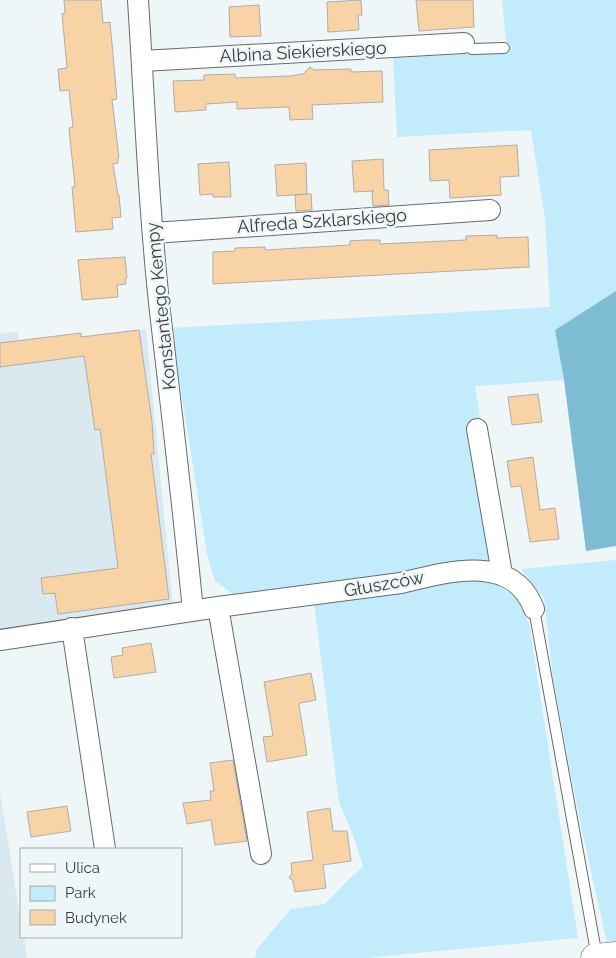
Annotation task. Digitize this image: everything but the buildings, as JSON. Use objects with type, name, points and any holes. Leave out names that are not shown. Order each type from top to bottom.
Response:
[{"type":"street","name":"Konstantego Kempy","points":[[138,0],[153,233],[162,328],[183,499],[193,611]]},
{"type":"street","name":"Albina Siekierskiego","points":[[142,61],[464,43]]},
{"type":"street","name":"Alfreda Szklarskiego","points":[[153,233],[490,210]]},
{"type":"street","points":[[477,430],[502,574]]},
{"type":"street","name":"Głuszców","points":[[0,640],[218,607],[401,583],[479,570],[502,574],[513,580],[530,598],[534,609]]},
{"type":"street","points":[[218,607],[261,854]]},
{"type":"street","points":[[72,628],[105,848]]},
{"type":"street","points":[[596,958],[616,956]]},
{"type":"lane","points":[[464,43],[472,50],[504,48]]},
{"type":"lane","points":[[534,609],[596,958]]},
{"type":"shaded area","points":[[616,291],[616,546],[586,551],[564,380],[555,330]]},
{"type":"shaded area","points":[[146,329],[173,607],[48,621],[0,629],[0,334],[18,331],[19,341],[81,333],[82,337]]},
{"type":"shaded area","points":[[0,792],[20,916],[20,938],[24,938],[27,958],[0,958]]},
{"type":"green space","points":[[502,0],[616,0],[616,291],[555,330],[564,380],[475,386],[503,563],[237,597],[215,581],[207,554],[171,328],[550,307],[545,218],[531,130],[397,137],[393,58],[507,52]]},
{"type":"green space","points":[[616,560],[616,947],[608,947],[580,822],[553,678],[544,598],[521,569]]},
{"type":"green space","points":[[478,575],[512,589],[529,624],[578,938],[364,958],[252,958],[256,957],[256,950],[291,909],[325,904],[363,867],[355,840],[339,802],[314,603]]}]
